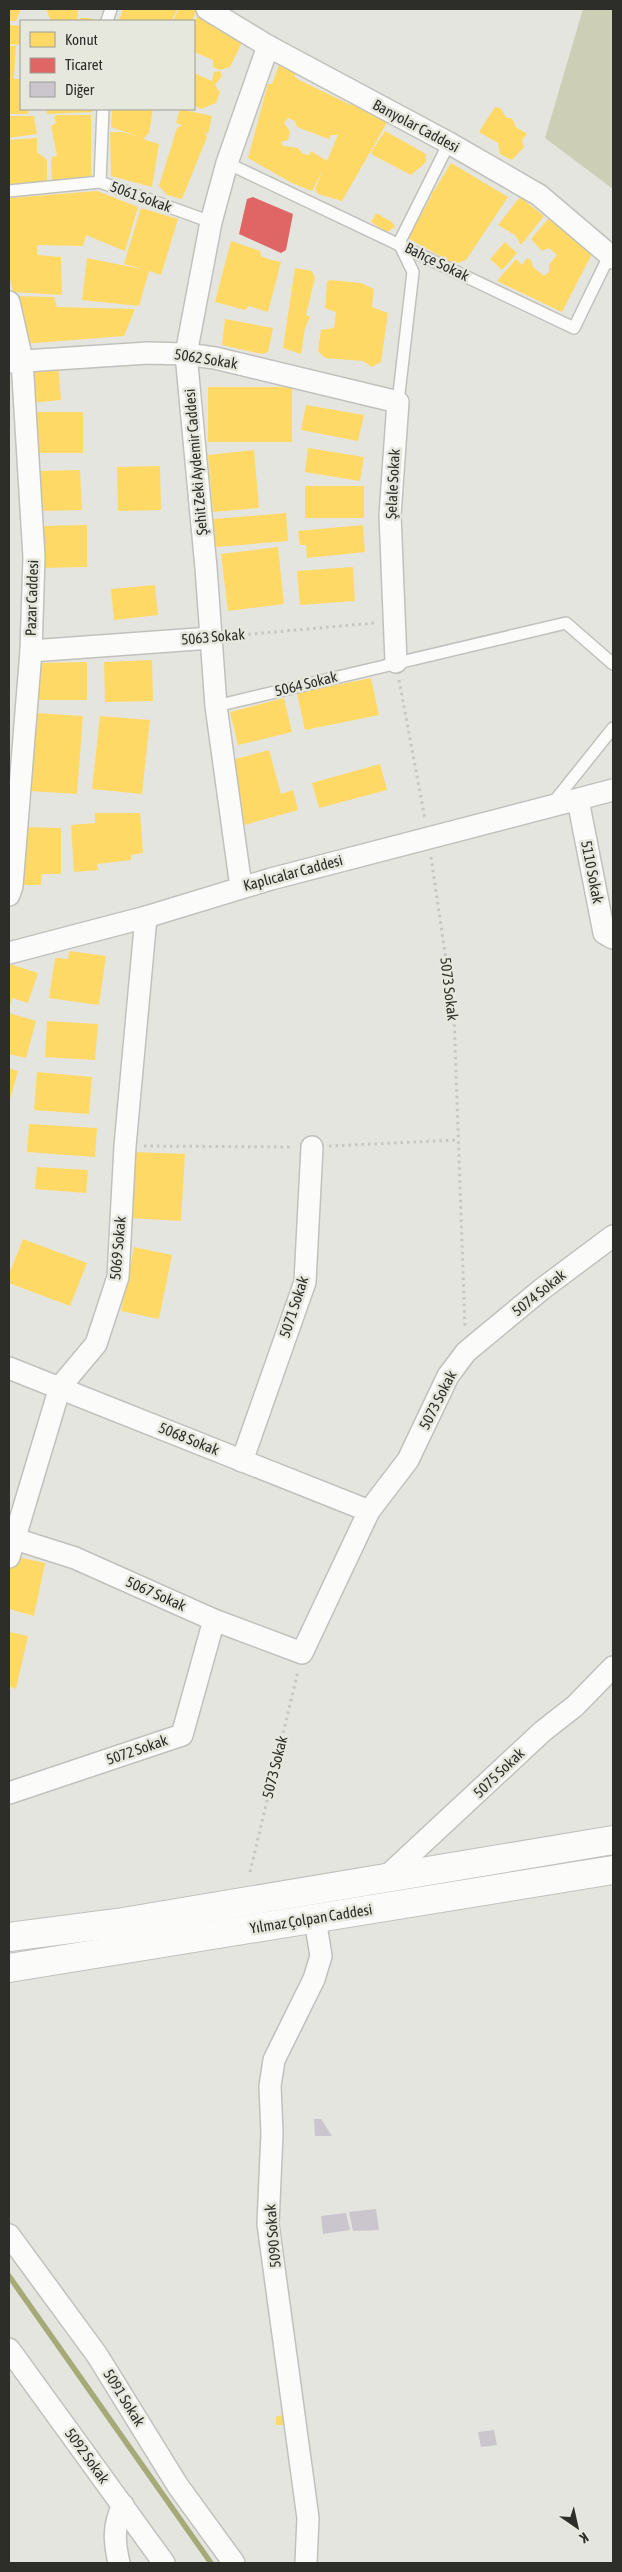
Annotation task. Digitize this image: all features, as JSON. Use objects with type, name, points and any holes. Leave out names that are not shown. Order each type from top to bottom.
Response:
[{"type":"main road","name":"Yılmaz Çolpan Caddesi","points":[[9,1937],[117,1923],[613,1840]]},
{"type":"main road","name":"Yılmaz Çolpan Caddesi","points":[[9,1968],[613,1870]]},
{"type":"street","name":"Banyolar Caddesi","points":[[207,9],[268,46],[449,143],[539,195],[611,257]]},
{"type":"street","name":"Şehit Zeki Aydemir Caddesi","points":[[241,887],[216,706],[186,354],[211,222],[227,162],[268,46]]},
{"type":"street","name":"Pazar Caddesi","points":[[9,302],[34,557],[31,651],[12,886],[9,895]]},
{"type":"street","name":"5062 Sokak","points":[[15,361],[148,353],[186,354],[215,358],[398,402]]},
{"type":"street","name":"Şelale Sokak","points":[[396,662],[390,515],[398,402]]},
{"type":"street","name":"5063 Sokak","points":[[31,651],[211,638]]},
{"type":"street","name":"Kaplıcalar Caddesi","points":[[9,953],[146,917],[241,887],[613,790]]},
{"type":"street","name":"5110 Sokak","points":[[578,800],[604,933],[613,938]]},
{"type":"street","name":"5069 Sokak","points":[[10,1544],[60,1387],[96,1344],[118,1277],[125,1146],[146,917]]},
{"type":"street","name":"5071 Sokak","points":[[242,1461],[293,1310],[305,1282],[312,1147]]},
{"type":"street","name":"5074 Sokak","points":[[466,1352],[542,1289],[613,1236]]},
{"type":"street","name":"5073 Sokak","points":[[302,1653],[369,1511],[408,1460],[448,1376],[466,1352]]},
{"type":"street","name":"5068 Sokak","points":[[9,1368],[369,1511]]},
{"type":"street","name":"5067 Sokak","points":[[10,1544],[75,1558],[214,1620],[302,1653]]},
{"type":"street","name":"5072 Sokak","points":[[9,1793],[182,1735],[214,1620]]},
{"type":"street","name":"5075 Sokak","points":[[385,1878],[542,1731],[575,1706],[613,1667]]},
{"type":"street","name":"5090 Sokak","points":[[306,2563],[308,2518],[268,2224],[272,2133],[270,2086],[274,2060],[314,1979],[321,1956],[315,1918]]},
{"type":"street","name":"5091 Sokak","points":[[9,2235],[97,2354],[178,2486],[234,2563]]},
{"type":"street","name":"5092 Sokak","points":[[9,2349],[164,2563]]},
{"type":"street","points":[[119,2563],[114,2540],[116,2518],[123,2505]]},
{"type":"lane","points":[[100,182],[103,110]]},
{"type":"lane","points":[[399,243],[449,143]]},
{"type":"lane","name":"Bahçe Sokak","points":[[227,162],[574,328],[611,257]]},
{"type":"lane","name":"5061 Sokak","points":[[9,191],[100,182],[211,222]]},
{"type":"lane","name":"Şelale Sokak","points":[[398,402],[412,272],[399,243]]},
{"type":"lane","name":"5064 Sokak","points":[[216,706],[566,623],[613,664]]},
{"type":"lane","points":[[550,807],[613,728]]},
{"type":"path","name":"5063 Sokak","points":[[211,638],[394,621]]},
{"type":"path","points":[[396,662],[428,837]]},
{"type":"path","name":"5073 Sokak","points":[[428,837],[454,1015],[466,1352]]},
{"type":"path","name":"5073 Sokak","points":[[250,1872],[302,1653]]},
{"type":"green space","points":[[583,9],[613,9],[613,189],[545,138]]},
{"type":"building: Konut","points":[[9,9],[21,9],[16,21],[9,21]]},
{"type":"building: Konut","points":[[46,9],[78,9],[77,20],[51,20]]},
{"type":"building: Konut","points":[[123,9],[178,9],[172,20],[119,20]]},
{"type":"building: Konut","points":[[179,9],[197,9],[192,20],[174,20]]},
{"type":"building: Konut","points":[[200,10],[246,34],[230,67],[220,70],[213,67],[213,60],[195,52],[195,22]]},
{"type":"building: Konut","points":[[80,18],[88,18],[97,20],[79,20]]},
{"type":"building: Konut","points":[[9,25],[20,26],[20,43],[18,45],[9,44]]},
{"type":"building: Konut","points":[[9,46],[16,46],[14,79],[20,79],[20,110],[29,110],[28,114],[9,114]]},
{"type":"building: Konut","points":[[279,65],[296,73],[294,76],[299,80],[351,105],[352,102],[388,121],[342,201],[318,194],[315,189],[323,170],[312,191],[292,183],[248,158],[268,84],[272,84]],"holes":[[[288,118],[295,121],[297,127],[329,139],[331,135],[338,135],[327,161],[311,151],[309,155],[303,154],[298,148],[283,146],[281,142],[288,140],[290,131],[284,123]]]},
{"type":"building: Konut","points":[[220,71],[222,76],[215,85],[220,92],[216,103],[201,109],[195,106],[195,73],[212,81],[214,72]]},
{"type":"building: Konut","points":[[495,107],[500,108],[507,118],[512,118],[516,127],[527,134],[522,140],[524,147],[512,160],[500,154],[498,143],[479,132]]},
{"type":"building: Konut","points":[[47,110],[92,110],[92,112],[47,114]]},
{"type":"building: Konut","points":[[112,110],[153,110],[149,133],[143,139],[159,144],[152,187],[111,176],[110,132],[122,132],[140,137],[111,127]]},
{"type":"building: Konut","points":[[180,110],[212,116],[208,134],[204,132],[207,137],[182,199],[167,195],[159,186],[177,128],[182,125],[176,123]]},
{"type":"building: Konut","points":[[57,115],[91,115],[91,179],[54,184],[52,181],[52,157],[57,156],[51,126],[56,123],[54,117]]},
{"type":"building: Konut","points":[[9,116],[34,116],[37,134],[9,138]]},
{"type":"building: Konut","points":[[385,131],[426,154],[426,162],[411,175],[373,155],[371,152]]},
{"type":"building: Konut","points":[[37,138],[37,152],[47,160],[47,182],[9,186],[9,140]]},
{"type":"building: Konut","points":[[451,163],[508,197],[466,260],[454,264],[408,238],[432,195],[430,192],[434,191]]},
{"type":"building: Konut","points":[[97,191],[138,207],[125,251],[86,235],[83,246],[37,245],[37,255],[61,257],[62,295],[13,292],[9,274],[9,198]]},
{"type":"building: Konut","points":[[520,197],[544,216],[521,245],[515,235],[498,225]]},
{"type":"building: Konut","points":[[141,208],[178,219],[161,275],[149,271],[139,306],[82,300],[87,258],[146,270],[124,264]]},
{"type":"building: Konut","points":[[376,213],[392,222],[395,227],[387,232],[371,222]]},
{"type":"building: Konut","points":[[550,217],[595,248],[562,312],[497,281],[516,259],[522,265],[527,258],[531,260],[533,267],[544,276],[549,272],[549,265],[557,255],[549,248],[542,251],[531,239]]},
{"type":"building: Konut","points":[[231,241],[260,251],[261,256],[268,259],[281,262],[268,312],[249,306],[245,310],[215,302]]},
{"type":"building: Konut","points":[[505,242],[517,253],[502,270],[490,259]]},
{"type":"building: Konut","points":[[295,268],[312,271],[315,278],[306,315],[310,317],[305,328],[301,354],[283,348]]},
{"type":"building: Konut","points":[[330,280],[361,283],[374,289],[372,307],[388,313],[381,362],[372,367],[363,361],[325,358],[318,351],[321,330],[334,328],[336,312],[325,308],[327,282]]},
{"type":"building: Konut","points":[[13,296],[54,297],[57,307],[135,309],[124,336],[22,344]]},
{"type":"building: Konut","points":[[225,319],[273,328],[268,352],[262,354],[222,345]]},
{"type":"building: Konut","points":[[58,363],[61,400],[30,403],[27,366]]},
{"type":"building: Konut","points":[[208,387],[292,387],[292,442],[208,442]]},
{"type":"building: Konut","points":[[306,405],[364,415],[358,441],[301,430]]},
{"type":"building: Konut","points":[[36,412],[83,412],[83,453],[35,453]]},
{"type":"building: Konut","points":[[308,448],[364,457],[360,481],[305,472]]},
{"type":"building: Konut","points":[[254,450],[259,508],[213,512],[208,455]]},
{"type":"building: Konut","points":[[160,466],[161,510],[118,511],[117,467]]},
{"type":"building: Konut","points":[[80,470],[82,510],[39,511],[38,471]]},
{"type":"building: Konut","points":[[305,486],[364,486],[364,518],[305,518]]},
{"type":"building: Konut","points":[[286,513],[288,541],[216,547],[213,519]]},
{"type":"building: Konut","points":[[87,525],[87,567],[41,568],[41,526]]},
{"type":"building: Konut","points":[[363,525],[365,552],[307,558],[306,545],[300,545],[298,531]]},
{"type":"building: Konut","points":[[278,547],[284,604],[228,611],[221,554]]},
{"type":"building: Konut","points":[[353,567],[355,601],[300,605],[297,571]]},
{"type":"building: Konut","points":[[155,585],[158,615],[114,620],[111,589]]},
{"type":"building: Konut","points":[[152,660],[153,701],[105,702],[104,662]]},
{"type":"building: Konut","points":[[87,662],[87,700],[36,700],[36,663]]},
{"type":"building: Konut","points":[[371,678],[379,715],[305,730],[297,693]]},
{"type":"building: Konut","points":[[284,698],[292,732],[238,745],[230,712]]},
{"type":"building: Konut","points":[[36,713],[83,716],[77,794],[30,791]]},
{"type":"building: Konut","points":[[100,716],[150,720],[142,794],[92,789]]},
{"type":"building: Konut","points":[[269,750],[281,794],[293,790],[298,810],[237,827],[228,761]]},
{"type":"building: Konut","points":[[380,764],[387,790],[319,808],[312,783]]},
{"type":"building: Konut","points":[[95,813],[140,813],[143,853],[131,855],[131,860],[97,864],[98,870],[74,872],[71,825],[95,823]]},
{"type":"building: Konut","points":[[22,827],[61,828],[61,874],[42,874],[41,885],[22,885]]},
{"type":"building: Konut","points":[[69,951],[106,956],[99,1005],[49,998],[55,958],[68,959]]},
{"type":"building: Konut","points":[[10,964],[38,973],[28,1003],[12,998],[9,1008]]},
{"type":"building: Konut","points":[[9,1013],[36,1021],[26,1058],[9,1054]]},
{"type":"building: Konut","points":[[47,1021],[98,1024],[95,1060],[45,1057]]},
{"type":"building: Konut","points":[[9,1068],[18,1071],[9,1103]]},
{"type":"building: Konut","points":[[37,1072],[92,1077],[89,1114],[34,1110]]},
{"type":"building: Konut","points":[[29,1124],[97,1128],[95,1157],[27,1152]]},
{"type":"building: Konut","points":[[134,1152],[185,1154],[181,1221],[130,1218]]},
{"type":"building: Konut","points":[[37,1167],[88,1170],[86,1193],[35,1189]]},
{"type":"building: Konut","points":[[23,1239],[87,1263],[70,1306],[9,1283],[9,1274]]},
{"type":"building: Konut","points":[[134,1247],[172,1255],[159,1319],[121,1311]]},
{"type":"building: Konut","points":[[13,1556],[45,1563],[34,1616],[9,1609],[9,1572]]},
{"type":"building: Konut","points":[[9,1632],[28,1636],[16,1689],[9,1686]]},
{"type":"building: Konut","points":[[280,2387],[291,2425],[276,2425],[276,2417],[282,2415]]},
{"type":"building: Ticaret","points":[[253,197],[293,214],[286,250],[281,253],[239,234],[247,199]]},
{"type":"building: Diğer","points":[[314,2119],[321,2119],[332,2136],[315,2136]]},
{"type":"building: Diğer","points":[[376,2209],[379,2230],[353,2231],[349,2212]]},
{"type":"building: Diğer","points":[[346,2213],[350,2230],[323,2234],[321,2216]]},
{"type":"building: Diğer","points":[[494,2430],[497,2445],[481,2447],[478,2432]]},
{"type":"waterway","points":[[9,2276],[211,2563]]}]
